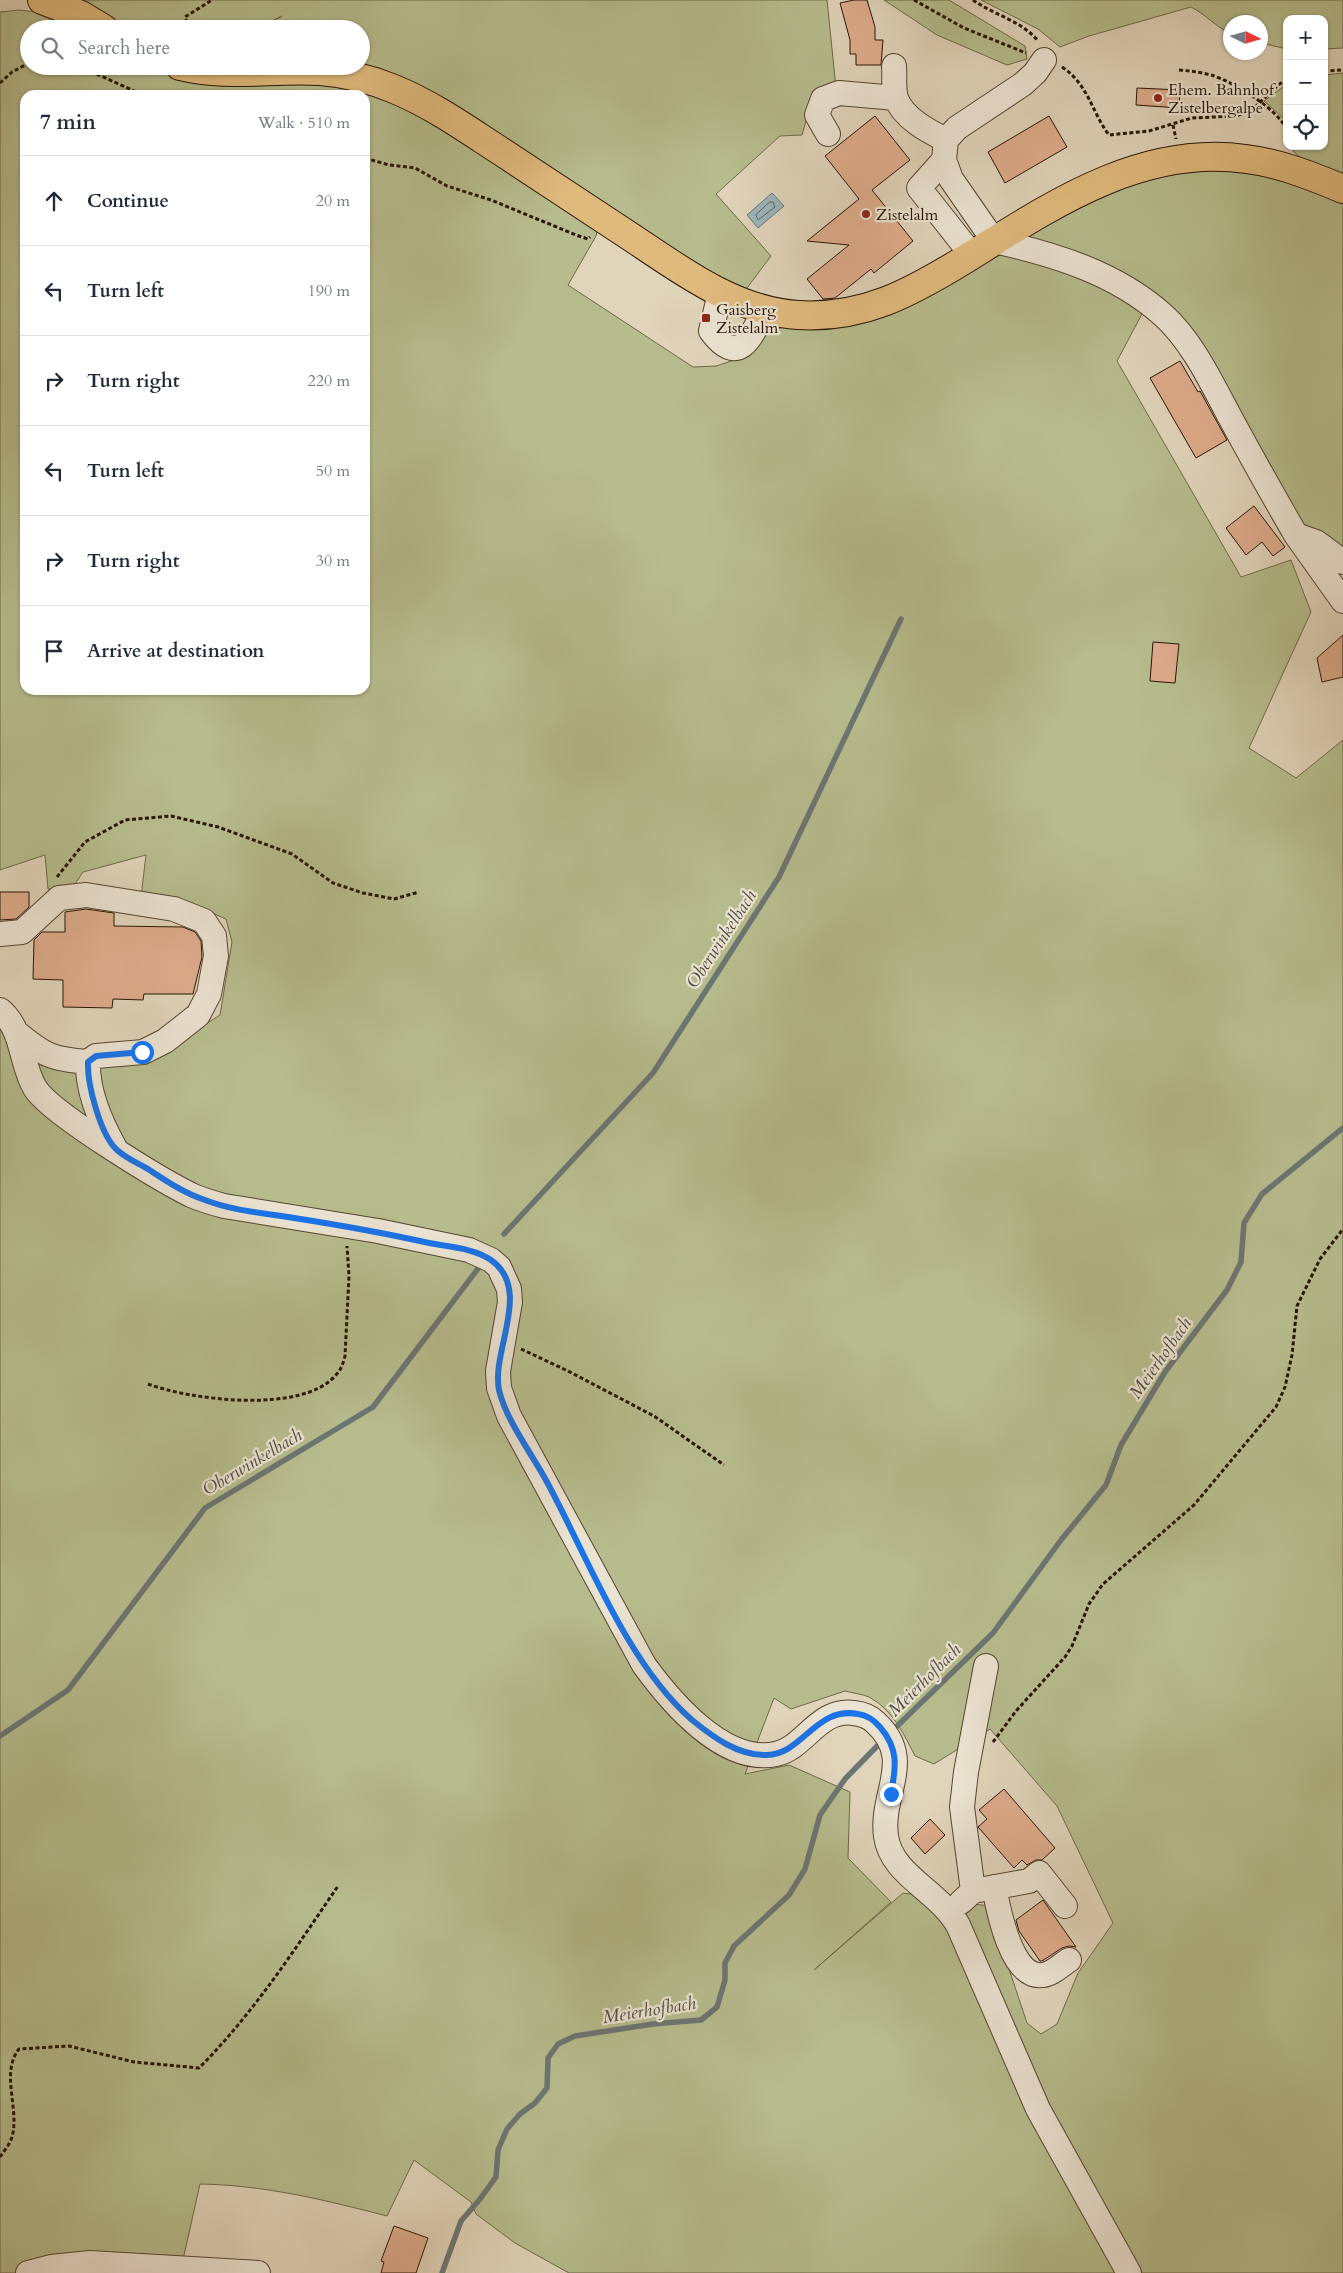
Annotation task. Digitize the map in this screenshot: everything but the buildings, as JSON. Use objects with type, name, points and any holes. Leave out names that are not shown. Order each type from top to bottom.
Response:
[{"type":"main road","points":[[42,0],[89,20]]},
{"type":"main road","points":[[345,75],[388,86],[418,100],[720,293],[764,310],[797,315],[838,315],[876,306],[920,287],[1039,214],[1098,183],[1136,169],[1179,159],[1213,157],[1247,159],[1289,169],[1343,189]]},
{"type":"street","points":[[1044,60],[1035,73],[1023,84],[957,128],[945,150],[919,188],[953,234],[983,248],[1037,250],[1070,262],[1107,278],[1140,296],[1164,316],[1199,362],[1296,535],[1343,601]]},
{"type":"street","points":[[894,66],[896,98],[906,112],[945,150],[951,179],[983,248]]},
{"type":"street","points":[[828,134],[817,115],[823,99],[838,93],[896,98]]},
{"type":"street","points":[[720,293],[711,331],[718,341],[730,347],[741,346],[749,342],[764,310]]},
{"type":"street","points":[[1296,535],[1316,542],[1343,562]]},
{"type":"street","points":[[0,934],[22,932],[59,898],[86,895],[174,909],[204,921],[214,936],[216,956],[209,994],[198,1015],[165,1041],[142,1052],[96,1056],[88,1062],[59,1060],[44,1054],[17,1033],[0,1010]]},
{"type":"street","points":[[17,1033],[31,1080],[41,1096],[55,1108],[115,1149],[181,1189],[212,1203],[469,1250],[490,1260],[499,1267],[509,1289],[510,1302],[498,1380],[501,1396],[509,1416],[548,1485],[630,1642],[656,1681],[681,1710],[722,1741],[742,1752],[778,1754],[794,1744],[822,1721],[837,1714],[863,1714],[882,1729],[894,1750],[896,1762],[885,1824],[890,1852],[901,1868],[950,1911],[1038,2109],[1129,2273]]},
{"type":"street","points":[[88,1062],[88,1078],[105,1130],[115,1149]]},
{"type":"street","points":[[986,1666],[966,1772],[962,1807],[984,1889],[1023,1968],[1035,1975],[1042,1976],[1069,1960]]},
{"type":"street","points":[[950,1911],[984,1889],[1029,1881],[1039,1873],[1065,1906]]},
{"type":"street","points":[[28,2273],[51,2267],[90,2263],[258,2273]]},
{"type":"path","points":[[186,20],[185,17],[212,0]]},
{"type":"path","points":[[914,0],[964,28],[1061,67],[1076,78],[1089,96],[1108,135],[1150,131],[1192,118],[1236,116],[1252,110],[1283,82]]},
{"type":"path","points":[[973,0],[986,10],[1029,30],[1041,45],[1044,60]]},
{"type":"path","points":[[0,83],[20,68]]},
{"type":"path","points":[[1179,70],[1220,78],[1261,103],[1277,116],[1283,124]]},
{"type":"path","points":[[1328,71],[1343,70]]},
{"type":"path","points":[[99,75],[132,90]]},
{"type":"path","points":[[370,159],[389,165],[415,168],[447,186],[491,200],[588,239],[605,220]]},
{"type":"path","points":[[56,881],[59,874],[85,842],[125,820],[171,816],[218,827],[292,854],[332,883],[363,894],[394,900],[419,892]]},
{"type":"path","points":[[148,1384],[167,1391],[192,1396],[232,1400],[269,1400],[297,1395],[318,1388],[334,1378],[342,1367],[345,1356],[349,1276],[344,1226]]},
{"type":"path","points":[[966,1772],[1016,1711],[1065,1657],[1072,1646],[1089,1604],[1103,1584],[1194,1505],[1276,1407],[1285,1387],[1292,1355],[1297,1306],[1320,1258],[1343,1229]]},
{"type":"path","points":[[504,1341],[568,1371],[654,1416],[724,1465]]},
{"type":"path","points":[[0,2157],[12,2137],[14,2114],[11,2091],[12,2057],[19,2049],[69,2046],[134,2062],[199,2068],[224,2043],[274,1979],[338,1886]]},
{"type":"green space","points":[[63,0],[827,0],[836,88],[810,107],[802,135],[780,136],[716,194],[771,256],[744,292],[724,283],[370,71],[370,20],[275,20],[282,16],[274,20],[20,20],[20,75],[179,75],[185,77],[332,82],[361,90],[20,90],[20,695],[370,695],[370,92],[401,101],[598,225],[596,236],[568,285],[693,367],[716,366],[747,356],[768,333],[1031,227],[1154,172],[1242,167],[1343,198],[1343,557],[1309,533],[1151,297],[1117,361],[1241,577],[1291,560],[1311,612],[1249,748],[1296,778],[1343,740],[1343,2273],[569,2273],[515,2243],[476,2214],[471,2202],[414,2160],[387,2216],[271,2190],[200,2184],[180,2273],[0,2273],[0,1026],[6,1030],[25,1093],[115,1158],[96,1075],[105,1062],[160,1053],[220,1015],[232,942],[226,919],[201,908],[141,897],[146,855],[83,872],[71,890],[48,889],[45,855],[0,870],[0,12],[19,10],[45,13]],"holes":[[[845,1691],[866,1696],[877,1702],[891,1715],[915,1756],[934,1764],[990,1729],[1057,1806],[1113,1923],[1078,1973],[1057,2024],[1041,2034],[1027,2023],[988,1906],[903,1893],[814,1970],[891,1902],[848,1858],[850,1792],[789,1765],[745,1774],[774,1698],[791,1709]]]},
{"type":"green space","points":[[884,0],[949,0],[1025,46],[1027,59],[1007,65],[937,35]]},
{"type":"green space","points":[[981,0],[1343,0],[1343,48],[1328,49],[1328,15],[1283,15],[1283,48],[1268,45],[1268,15],[1223,15],[1223,29],[1191,7],[1089,36],[1060,47],[1038,29]]},
{"type":"green space","points":[[1343,73],[1343,183],[1303,160],[1293,151],[1328,150],[1328,75]]},
{"type":"green space","points":[[1283,87],[1283,118],[1282,117],[1264,101]]},
{"type":"green space","points":[[30,1049],[78,1069],[97,1128],[51,1097]]},
{"type":"water","points":[[772,193],[784,206],[758,228],[747,215]]},
{"type":"waterway","name":"Oberwinkelbach","points":[[504,1234],[653,1073],[779,877],[901,619]]},
{"type":"waterway","name":"Meierhofbach","points":[[891,1732],[993,1633],[1061,1540],[1106,1485],[1121,1445],[1165,1372],[1227,1290],[1241,1262],[1244,1223],[1262,1194],[1343,1128]]},
{"type":"waterway","name":"Oberwinkelbach","points":[[0,1736],[68,1690],[205,1508],[373,1407],[483,1262]]},
{"type":"waterway","name":"Meierhofbach","points":[[442,2273],[461,2221],[496,2177],[498,2150],[507,2129],[520,2114],[535,2103],[547,2088],[548,2058],[558,2044],[575,2036],[653,2024],[701,2020],[717,2007],[725,1980],[725,1963],[734,1946],[789,1895],[805,1869],[820,1815],[845,1779],[883,1740]]},
{"type":"place","name":"Ehem. Bahnhof Zistelbergalpe","points":[[1158,98]]},
{"type":"place","name":"Zistelalm","points":[[866,214]]},
{"type":"place","name":"Gaisberg Zistelalm","points":[[706,318]]},
{"type":"route","points":[[142,1052],[96,1056],[88,1062],[88,1078],[105,1130],[115,1149],[169,1182],[192,1195],[212,1203],[378,1231],[469,1250],[490,1260],[499,1267],[509,1289],[510,1302],[498,1371],[501,1396],[509,1416],[644,1665],[681,1710],[710,1734],[742,1752],[767,1755],[778,1754],[788,1749],[822,1721],[837,1714],[863,1714],[882,1729],[894,1750],[896,1762],[891,1794]]}]
